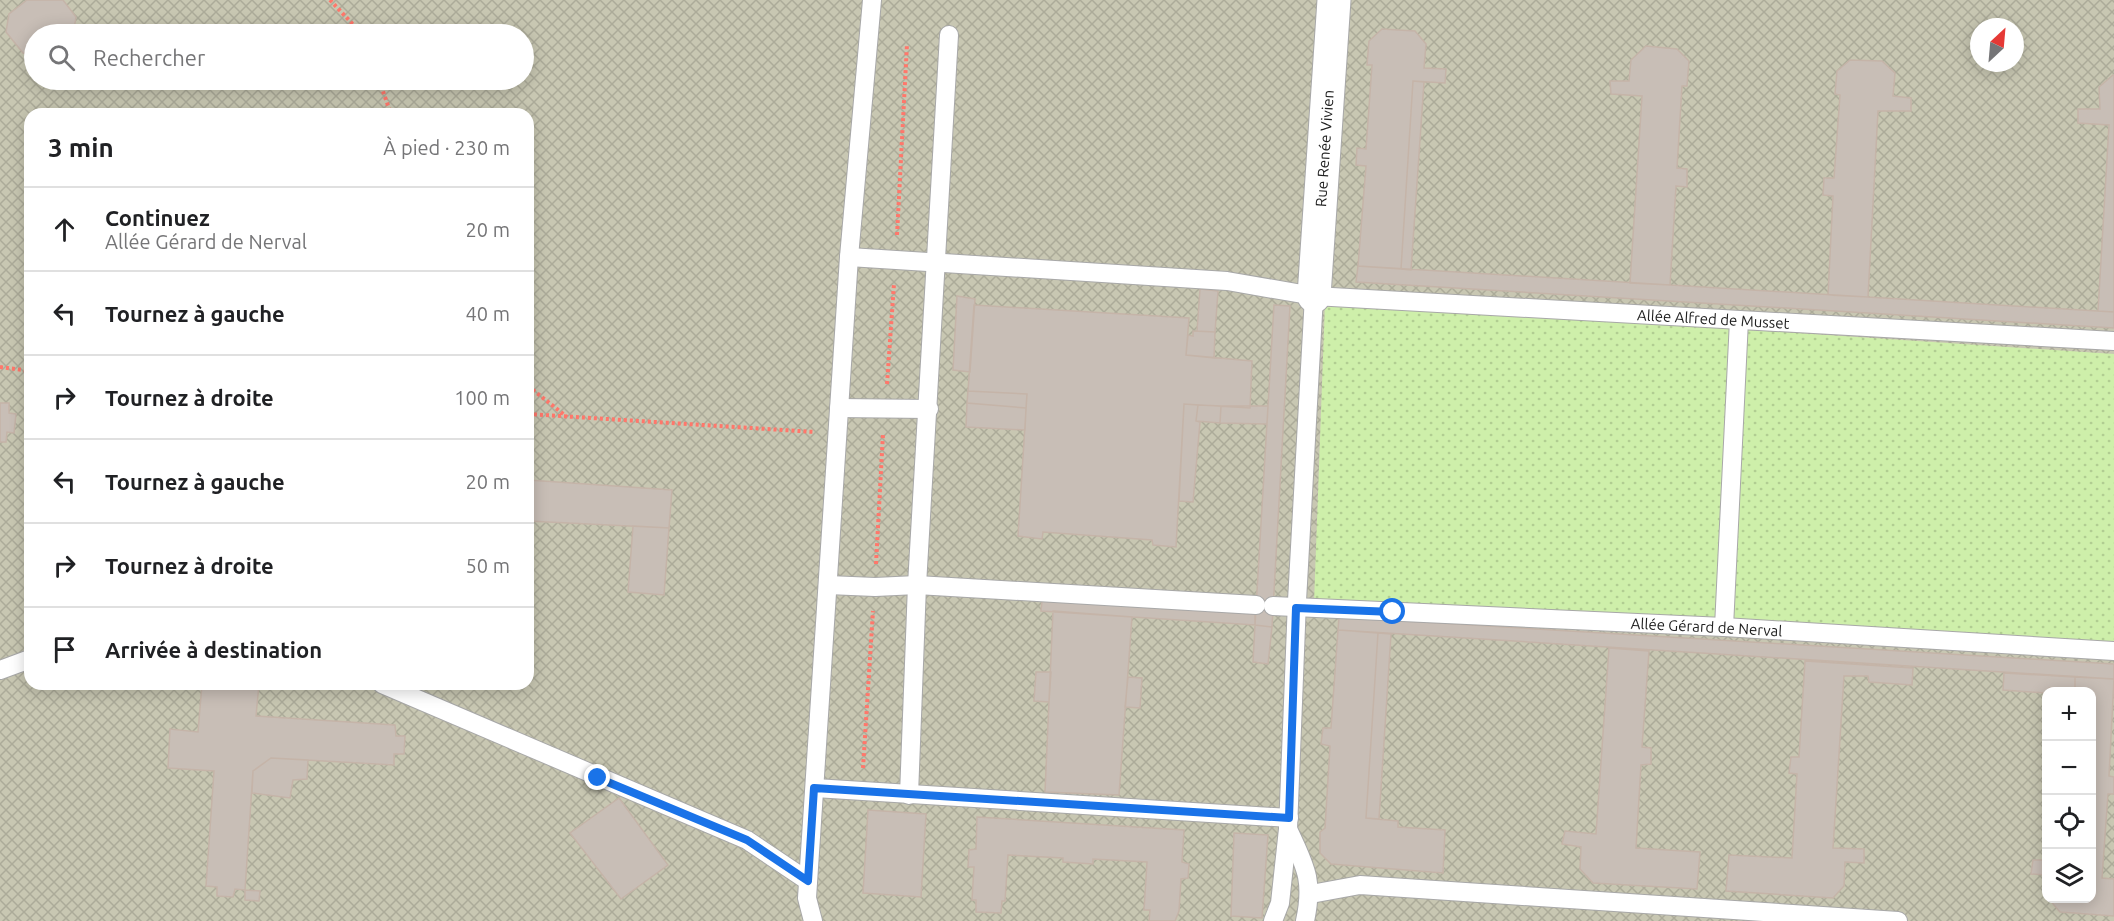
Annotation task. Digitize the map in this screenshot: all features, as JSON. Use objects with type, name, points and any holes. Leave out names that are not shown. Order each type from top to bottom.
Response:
[{"type":"street","name":"Rue Renée Vivien","points":[[1314,296],[1334,0]]},
{"type":"lane","points":[[813,921],[807,898],[808,881],[849,257],[872,0]]},
{"type":"lane","points":[[909,795],[918,585],[949,35]]},
{"type":"lane","name":"Allée Alfred de Musset","points":[[849,257],[1227,281],[1314,296],[2114,341]]},
{"type":"lane","points":[[1273,921],[1280,903],[1288,824],[1296,608],[1314,296]]},
{"type":"lane","points":[[1724,627],[1739,320]]},
{"type":"lane","points":[[839,408],[929,409]]},
{"type":"lane","name":"Allée Gérard de Nerval","points":[[828,585],[918,585],[1296,608],[1724,627],[2114,651]]},
{"type":"lane","points":[[0,670],[24,661]]},
{"type":"lane","points":[[396,690],[747,840],[808,881]]},
{"type":"lane","points":[[814,788],[1288,824]]},
{"type":"lane","points":[[1288,824],[1305,867],[1311,894],[1305,921]]},
{"type":"lane","points":[[1311,894],[1360,885],[1705,915],[1898,921]]},
{"type":"path","points":[[330,0],[353,24]]},
{"type":"path","points":[[383,90],[389,108]]},
{"type":"path","points":[[0,367],[24,369]]},
{"type":"path","points":[[534,391],[567,417]]},
{"type":"path","points":[[534,414],[838,434]]},
{"type":"shaded area","points":[[0,0],[2114,0],[2114,921],[0,921]]},
{"type":"green space","points":[[1325,302],[2114,354],[2114,644],[1314,603]]},
{"type":"building","points":[[27,0],[63,0],[76,17],[75,24],[24,24],[24,53],[6,32],[9,14]]},
{"type":"building","points":[[1382,29],[1415,31],[1426,44],[1424,68],[1446,69],[1445,83],[1413,81],[1401,269],[1358,266],[1366,166],[1356,165],[1357,148],[1366,149],[1372,65],[1367,65],[1369,41]]},
{"type":"building","points":[[1646,46],[1677,49],[1689,61],[1687,86],[1682,86],[1677,168],[1687,169],[1687,187],[1676,186],[1670,285],[1630,283],[1642,96],[1611,94],[1610,81],[1629,81],[1631,60]]},
{"type":"building","points":[[1850,60],[1882,61],[1895,73],[1893,96],[1911,98],[1911,111],[1878,111],[1868,297],[1828,295],[1833,196],[1823,195],[1824,178],[1834,178],[1840,95],[1835,94],[1837,71]]},
{"type":"building","points":[[2113,75],[2114,312],[2098,311],[2109,125],[2078,123],[2078,109],[2100,109],[2099,87]]},
{"type":"building","points":[[1413,81],[1424,82],[1411,270],[1401,269]]},
{"type":"building","points":[[1358,266],[2114,312],[2114,328],[1356,282]]},
{"type":"building","points":[[1200,289],[1218,291],[1215,332],[1197,331]]},
{"type":"building","points":[[957,296],[975,299],[970,372],[953,370]]},
{"type":"building","points":[[974,305],[1189,318],[1186,355],[1252,361],[1250,408],[1184,404],[1176,547],[1153,545],[1152,540],[1043,532],[1042,539],[1018,536],[1027,394],[968,391]]},
{"type":"building","points":[[1274,305],[1290,306],[1272,627],[1255,625]]},
{"type":"building","points":[[1193,331],[1215,332],[1214,358],[1186,355],[1188,335],[1193,336]]},
{"type":"building","points":[[968,391],[1027,394],[1026,408],[967,403]]},
{"type":"building","points":[[0,403],[9,403],[9,413],[16,414],[14,433],[7,432],[6,442],[0,442]]},
{"type":"building","points":[[967,403],[1026,408],[1025,430],[966,427]]},
{"type":"building","points":[[1184,404],[1198,405],[1196,421],[1200,422],[1193,502],[1179,501]]},
{"type":"building","points":[[1198,405],[1221,406],[1220,423],[1196,421]]},
{"type":"building","points":[[1221,406],[1268,406],[1267,424],[1220,423]]},
{"type":"building","points":[[534,480],[672,490],[669,528],[534,521]]},
{"type":"building","points":[[633,526],[669,528],[664,595],[628,592]]},
{"type":"building","points":[[1042,601],[1255,614],[1255,625],[1041,611]]},
{"type":"building","points":[[1053,611],[1132,617],[1119,795],[1045,792]]},
{"type":"building","points":[[1339,617],[2114,664],[2114,679],[1338,630]]},
{"type":"building","points":[[1255,625],[1272,627],[1268,664],[1253,662]]},
{"type":"building","points":[[1338,630],[1378,633],[1366,818],[1398,821],[1398,827],[1445,830],[1443,873],[1331,864],[1320,853],[1320,832],[1325,828],[1330,746],[1321,744],[1323,728],[1331,728]]},
{"type":"building","points":[[1378,633],[1391,634],[1379,819],[1366,818]]},
{"type":"building","points":[[1609,648],[1649,651],[1642,747],[1651,748],[1651,764],[1641,765],[1636,848],[1700,852],[1697,889],[1593,883],[1580,869],[1581,847],[1562,844],[1565,831],[1596,834]]},
{"type":"building","points":[[1805,661],[1913,668],[1912,685],[1869,682],[1868,676],[1844,676],[1833,848],[1864,849],[1864,863],[1845,862],[1844,886],[1833,898],[1726,891],[1729,855],[1792,858],[1797,774],[1789,773],[1791,757],[1799,757]]},
{"type":"building","points":[[1036,672],[1051,672],[1049,702],[1034,701]]},
{"type":"building","points":[[2004,673],[2075,677],[2075,687],[2042,687],[2042,693],[2003,690]]},
{"type":"building","points":[[1128,677],[1142,678],[1140,708],[1125,707]]},
{"type":"building","points":[[2075,677],[2114,679],[2109,776],[2114,777],[2114,794],[2108,794],[2102,878],[2114,879],[2114,916],[2060,912],[2052,903],[2096,903],[2096,687],[2075,687]]},
{"type":"building","points":[[202,690],[258,690],[256,716],[395,725],[396,736],[405,736],[404,754],[394,754],[394,765],[271,758],[253,771],[245,890],[235,889],[233,897],[217,896],[217,887],[206,886],[214,771],[168,768],[170,729],[198,732]]},
{"type":"building","points":[[271,758],[308,760],[307,779],[293,780],[290,798],[252,793],[253,771]]},
{"type":"building","points":[[619,798],[668,865],[621,899],[570,833]]},
{"type":"building","points":[[868,810],[926,814],[921,897],[863,893]]},
{"type":"building","points":[[977,817],[1184,830],[1182,862],[1189,864],[1188,878],[1181,879],[1179,911],[1175,921],[1149,921],[1150,910],[1144,910],[1147,862],[1093,859],[1093,864],[1063,862],[1063,858],[1008,855],[1005,901],[1002,901],[1001,913],[976,912],[976,900],[972,900],[974,867],[968,867],[969,850],[976,849]]},
{"type":"building","points":[[1234,833],[1268,835],[1262,918],[1231,916]]},
{"type":"building","points":[[2033,860],[2042,860],[2042,875],[2031,874]]},
{"type":"building","points":[[245,890],[260,891],[259,901],[245,900]]},
{"type":"route","points":[[598,778],[747,840],[808,881],[814,788],[1289,818],[1296,608],[1393,612]]}]
